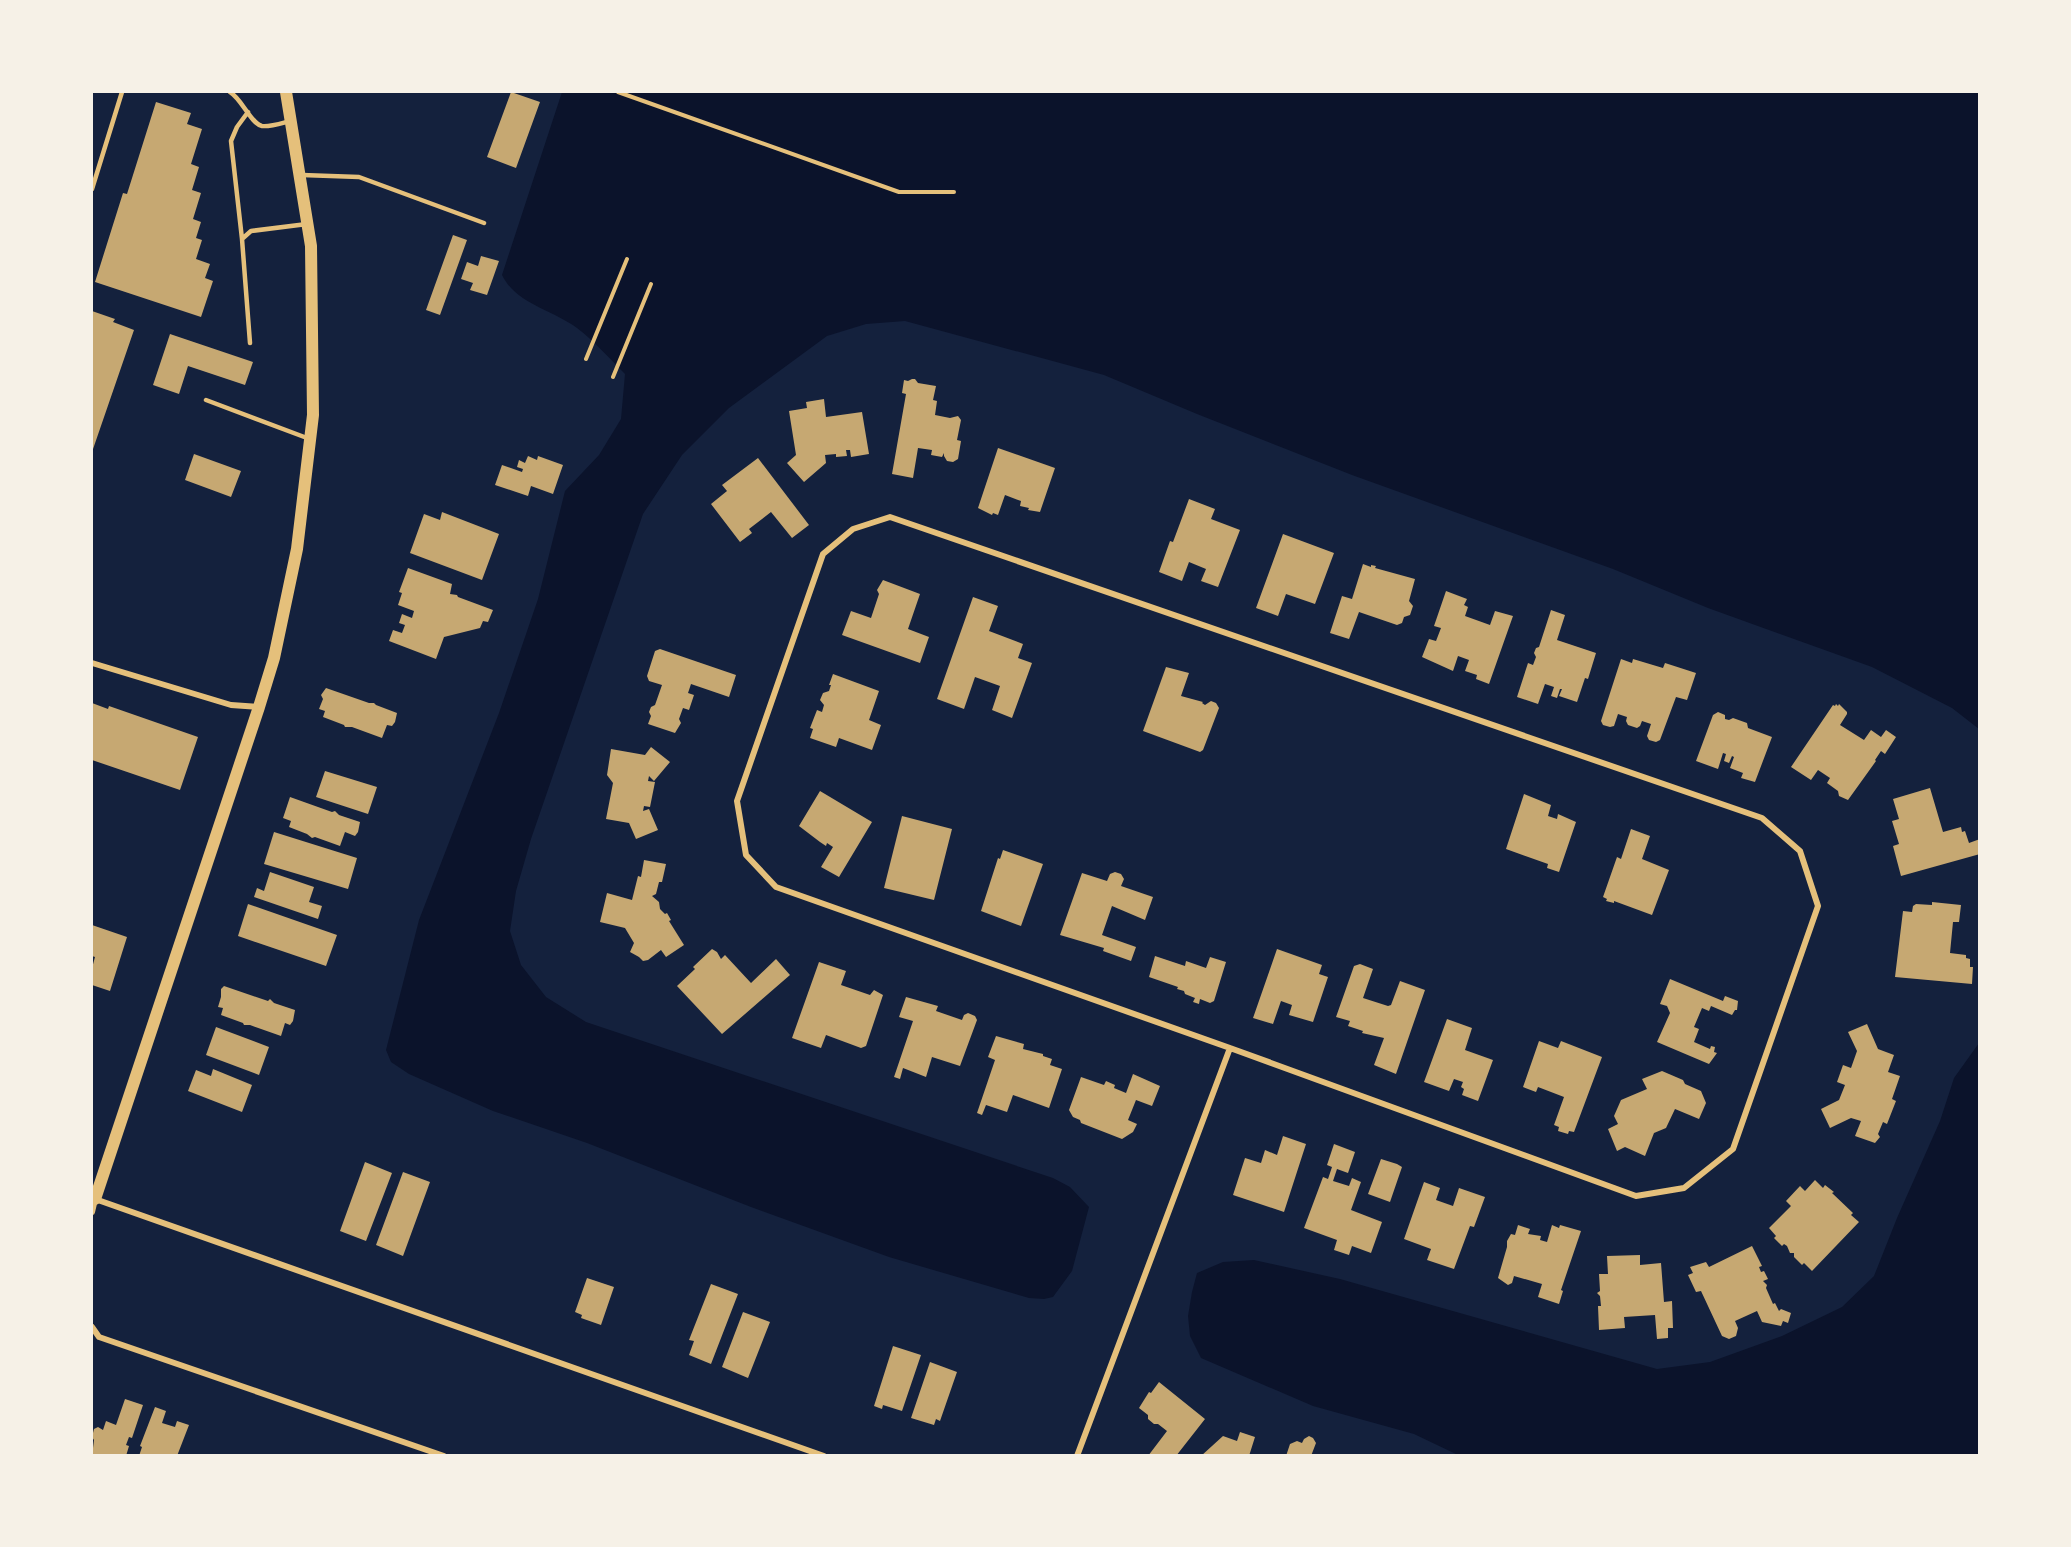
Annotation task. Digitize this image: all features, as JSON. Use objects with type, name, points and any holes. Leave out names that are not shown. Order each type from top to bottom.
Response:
[{"type":"main road","points":[[95,1199],[260,707],[274,658],[297,549],[313,415],[311,258],[286,92]]},
{"type":"street","points":[[890,517],[1762,818],[1800,851],[1818,906],[1733,1149],[1684,1188],[1636,1196],[1230,1048],[776,887],[746,855],[737,801],[823,554],[854,529],[890,517]]},
{"type":"street","points":[[92,663],[231,705],[260,707]]},
{"type":"street","points":[[1077,1455],[1230,1048]]},
{"type":"street","points":[[92,1212],[95,1199],[824,1455]]},
{"type":"street","points":[[92,1327],[99,1337],[444,1455]]},
{"type":"lane","points":[[92,189],[122,92]]},
{"type":"lane","points":[[230,92],[241,101],[253,121],[262,126],[290,121]]},
{"type":"lane","points":[[248,112],[231,141],[250,343]]},
{"type":"lane","points":[[299,174],[359,177],[484,223]]},
{"type":"lane","points":[[242,239],[251,231],[307,224]]},
{"type":"lane","points":[[206,400],[310,440]]},
{"type":"path","points":[[618,92],[899,192],[954,192]]},
{"type":"path","points":[[586,359],[627,259]]},
{"type":"path","points":[[613,377],[651,284]]},
{"type":"water","points":[[562,92],[1979,92],[1979,729],[1952,708],[1872,667],[1708,608],[1613,569],[1352,475],[1104,375],[905,321],[866,324],[827,336],[729,408],[682,455],[643,514],[531,839],[516,891],[510,931],[521,965],[546,997],[586,1022],[1053,1178],[1070,1187],[1089,1207],[1072,1271],[1053,1297],[1029,1298],[889,1257],[751,1207],[587,1143],[493,1111],[409,1074],[391,1062],[386,1050],[419,920],[499,713],[538,599],[565,491],[599,455],[621,419],[625,374],[577,328],[516,293],[502,275]]},
{"type":"water","points":[[1979,1043],[1979,1455],[1458,1455],[1414,1434],[1313,1406],[1201,1358],[1190,1336],[1188,1316],[1197,1273],[1223,1262],[1254,1260],[1340,1279],[1657,1369],[1710,1362],[1782,1336],[1842,1307],[1874,1276],[1940,1121],[1954,1078]]},
{"type":"building","points":[[511,92],[540,102],[516,168],[487,157]]},
{"type":"building","points":[[156,102],[191,113],[187,124],[202,129],[191,164],[199,167],[192,190],[201,193],[193,219],[201,222],[196,238],[202,240],[196,259],[210,264],[205,278],[213,281],[201,317],[95,282],[123,193],[127,194]]},
{"type":"building","points":[[453,235],[467,240],[440,315],[426,310]]},
{"type":"building","points":[[481,256],[499,261],[487,295],[470,290],[473,283],[461,279],[467,262],[478,266]]},
{"type":"building","points":[[92,311],[115,319],[113,322],[134,330],[92,452]]},
{"type":"building","points":[[170,334],[253,362],[245,385],[188,366],[179,394],[153,385]]},
{"type":"building","points":[[912,379],[918,383],[936,386],[933,400],[937,401],[935,415],[950,418],[958,416],[961,420],[957,440],[961,441],[958,459],[953,462],[947,461],[944,453],[942,457],[931,455],[932,450],[918,448],[913,478],[892,474],[906,394],[902,393],[904,380]]},
{"type":"building","points":[[824,399],[826,417],[862,412],[869,454],[851,457],[850,450],[846,450],[847,456],[825,455],[826,463],[804,482],[787,463],[796,455],[789,411],[807,408],[806,402]]},
{"type":"building","points":[[998,448],[1055,468],[1040,512],[1028,510],[1029,508],[1020,506],[1021,501],[1005,495],[998,515],[993,513],[992,515],[978,508]]},
{"type":"building","points":[[194,454],[241,471],[231,497],[185,480]]},
{"type":"building","points":[[528,456],[537,460],[538,456],[563,465],[553,494],[531,486],[528,496],[495,485],[502,465],[522,472],[523,469],[517,467],[519,460],[525,463]]},
{"type":"building","points":[[758,458],[809,525],[792,538],[771,512],[749,529],[752,533],[740,542],[711,504],[727,491],[722,485]]},
{"type":"building","points":[[1189,499],[1215,509],[1211,519],[1240,530],[1218,587],[1201,581],[1206,569],[1189,562],[1182,581],[1159,572]]},
{"type":"building","points":[[442,512],[499,534],[482,580],[410,553],[424,514],[440,520]]},
{"type":"building","points":[[1283,534],[1334,553],[1315,604],[1286,594],[1278,616],[1256,608]]},
{"type":"building","points":[[1363,564],[1415,579],[1409,601],[1413,606],[1410,615],[1404,617],[1402,623],[1397,625],[1359,612],[1349,639],[1330,633],[1342,596],[1352,599]]},
{"type":"building","points":[[408,568],[452,584],[450,594],[493,610],[488,622],[483,621],[480,628],[444,637],[436,659],[389,641],[393,630],[402,633],[405,625],[399,623],[402,614],[412,618],[414,611],[398,605],[402,593],[399,592]]},
{"type":"building","points":[[883,580],[920,594],[908,629],[929,637],[920,663],[842,635],[851,611],[871,618],[879,594],[877,590]]},
{"type":"building","points":[[1446,591],[1467,599],[1464,605],[1468,607],[1465,616],[1490,625],[1495,611],[1513,616],[1489,684],[1476,679],[1477,675],[1465,671],[1469,660],[1458,656],[1453,671],[1422,657],[1429,639],[1436,641],[1441,628],[1434,626]]},
{"type":"building","points":[[973,597],[998,606],[989,631],[1023,644],[1018,658],[1032,663],[1012,718],[992,710],[1000,686],[975,677],[964,709],[937,699]]},
{"type":"building","points":[[1551,610],[1565,615],[1557,640],[1596,653],[1588,679],[1585,678],[1577,702],[1559,696],[1562,689],[1557,698],[1551,696],[1554,687],[1545,684],[1538,704],[1517,697],[1528,663],[1533,665],[1536,657],[1534,653],[1539,647]]},
{"type":"building","points":[[660,649],[736,675],[729,697],[691,684],[688,693],[694,695],[689,710],[683,708],[679,719],[681,723],[675,733],[648,724],[651,716],[649,712],[655,705],[662,685],[649,681],[647,676],[655,651]]},
{"type":"building","points":[[1621,659],[1632,663],[1633,659],[1663,668],[1665,663],[1696,673],[1687,700],[1676,697],[1660,740],[1656,742],[1649,740],[1647,736],[1651,724],[1642,721],[1637,728],[1628,725],[1627,717],[1618,714],[1614,726],[1603,725],[1601,721]]},
{"type":"building","points":[[1166,667],[1189,673],[1181,696],[1203,702],[1205,705],[1211,701],[1219,708],[1203,750],[1200,752],[1143,731]]},
{"type":"building","points":[[833,674],[879,691],[869,720],[881,725],[872,750],[839,738],[836,747],[810,738],[813,729],[810,728],[817,710],[822,712],[824,705],[820,700],[823,693],[829,691]]},
{"type":"building","points":[[326,688],[397,713],[395,722],[392,726],[387,725],[382,738],[352,727],[345,727],[323,717],[325,711],[319,709],[323,699],[321,695]]},
{"type":"building","points":[[92,703],[108,709],[109,706],[198,737],[180,790],[92,760]]},
{"type":"building","points":[[1836,704],[1847,712],[1840,725],[1864,740],[1871,730],[1881,737],[1886,730],[1896,737],[1885,754],[1881,751],[1848,800],[1839,796],[1838,791],[1827,783],[1830,778],[1818,770],[1811,780],[1791,767],[1833,705]]},
{"type":"building","points":[[1718,712],[1725,715],[1725,719],[1733,718],[1747,723],[1748,728],[1772,737],[1755,782],[1741,778],[1743,773],[1730,768],[1734,757],[1732,756],[1729,763],[1724,761],[1726,754],[1723,753],[1718,769],[1696,761],[1713,715]]},
{"type":"building","points":[[651,747],[670,762],[654,781],[649,776],[648,781],[655,782],[650,807],[644,806],[643,811],[649,809],[658,830],[636,839],[629,823],[606,819],[613,783],[607,775],[611,749],[645,755]]},
{"type":"building","points":[[325,771],[377,787],[368,814],[316,797]]},
{"type":"building","points":[[1930,788],[1943,832],[1961,827],[1969,843],[1980,839],[1980,854],[1901,876],[1893,846],[1899,844],[1892,821],[1899,819],[1893,799]]},
{"type":"building","points":[[820,791],[872,822],[839,877],[821,867],[833,847],[827,843],[826,846],[799,826]]},
{"type":"building","points":[[1524,794],[1551,805],[1548,816],[1557,819],[1558,814],[1576,822],[1559,872],[1547,868],[1548,864],[1506,849]]},
{"type":"building","points":[[290,797],[332,812],[335,811],[339,815],[360,822],[358,832],[355,836],[345,832],[340,846],[312,838],[289,827],[291,821],[283,818]]},
{"type":"building","points":[[902,816],[952,829],[934,900],[884,888]]},
{"type":"building","points":[[1631,829],[1650,836],[1642,859],[1669,870],[1652,915],[1614,901],[1614,903],[1606,901],[1607,899],[1603,897],[1617,857],[1621,859]]},
{"type":"building","points":[[274,832],[357,858],[348,889],[264,864]]},
{"type":"building","points":[[1003,850],[1043,864],[1021,926],[981,911],[998,858],[1000,859]]},
{"type":"building","points":[[644,860],[666,864],[662,882],[659,882],[656,894],[652,896],[659,902],[660,909],[665,914],[667,913],[671,920],[669,921],[684,945],[666,957],[661,950],[643,961],[630,952],[634,943],[625,928],[600,922],[607,893],[632,900],[638,876],[641,877]]},
{"type":"building","points":[[270,872],[314,887],[309,902],[322,906],[318,919],[254,897],[257,888],[264,891]]},
{"type":"building","points":[[1115,872],[1121,874],[1124,879],[1121,886],[1153,897],[1145,920],[1112,906],[1102,935],[1136,947],[1131,961],[1103,951],[1104,948],[1060,935],[1082,873],[1107,881],[1110,874]]},
{"type":"building","points":[[1932,902],[1961,905],[1959,922],[1953,922],[1950,953],[1966,955],[1966,958],[1970,959],[1970,967],[1973,967],[1972,984],[1895,977],[1903,911],[1912,912],[1916,904],[1932,905]]},
{"type":"building","points":[[248,904],[337,935],[326,966],[238,936]]},
{"type":"building","points":[[92,925],[127,937],[110,991],[92,985],[92,968],[95,957],[92,956]]},
{"type":"building","points":[[712,949],[721,959],[725,955],[751,983],[776,959],[790,975],[722,1034],[677,986]]},
{"type":"building","points":[[1277,949],[1322,965],[1319,974],[1328,977],[1313,1022],[1289,1015],[1292,1005],[1281,1001],[1273,1024],[1253,1018]]},
{"type":"building","points":[[1155,956],[1185,966],[1186,961],[1206,968],[1210,957],[1226,962],[1214,1001],[1210,1003],[1200,999],[1199,1004],[1193,1002],[1195,998],[1177,989],[1178,987],[1149,977]]},
{"type":"building","points":[[819,962],[846,971],[841,985],[870,995],[874,990],[883,995],[866,1046],[861,1048],[826,1035],[821,1048],[792,1038]]},
{"type":"building","points":[[1360,964],[1373,969],[1363,998],[1391,1005],[1400,981],[1425,990],[1396,1074],[1374,1065],[1384,1038],[1362,1033],[1363,1031],[1348,1026],[1350,1021],[1336,1017],[1354,966]]},
{"type":"building","points":[[1670,979],[1723,1001],[1725,996],[1738,1001],[1737,1010],[1732,1015],[1711,1006],[1709,1011],[1702,1008],[1694,1027],[1699,1029],[1694,1042],[1710,1049],[1711,1046],[1715,1047],[1714,1052],[1717,1053],[1709,1064],[1657,1042],[1670,1013],[1667,1006],[1660,1004]]},
{"type":"building","points":[[224,986],[268,1001],[270,999],[274,1003],[295,1010],[293,1021],[290,1025],[285,1023],[281,1036],[244,1025],[221,1015],[223,1008],[218,1007],[221,989]]},
{"type":"building","points":[[906,997],[938,1006],[936,1011],[962,1020],[968,1013],[975,1016],[977,1020],[960,1066],[932,1057],[926,1077],[903,1068],[900,1079],[894,1077],[913,1021],[899,1017]]},
{"type":"building","points":[[1447,1019],[1472,1028],[1465,1050],[1493,1060],[1478,1101],[1462,1095],[1463,1082],[1454,1079],[1449,1091],[1424,1082]]},
{"type":"building","points":[[1867,1024],[1878,1049],[1894,1055],[1888,1072],[1900,1076],[1892,1099],[1896,1101],[1887,1124],[1883,1122],[1878,1134],[1880,1137],[1875,1143],[1855,1136],[1861,1121],[1851,1118],[1830,1128],[1821,1109],[1839,1100],[1845,1085],[1837,1082],[1843,1065],[1851,1068],[1857,1051],[1848,1032]]},
{"type":"building","points":[[216,1027],[269,1047],[259,1075],[206,1055]]},
{"type":"building","points":[[996,1036],[1024,1044],[1023,1049],[1043,1054],[1052,1059],[1050,1065],[1062,1069],[1049,1108],[1013,1095],[1007,1112],[986,1105],[982,1115],[977,1113],[995,1060],[988,1057]]},
{"type":"building","points":[[1539,1041],[1558,1048],[1561,1041],[1602,1057],[1574,1132],[1569,1131],[1568,1134],[1558,1131],[1559,1127],[1554,1125],[1564,1097],[1538,1087],[1536,1092],[1523,1087]]},
{"type":"building","points":[[213,1069],[252,1085],[242,1112],[188,1091],[196,1070],[211,1076]]},
{"type":"building","points":[[1662,1071],[1701,1091],[1706,1103],[1699,1119],[1675,1109],[1666,1128],[1654,1133],[1645,1156],[1625,1147],[1617,1151],[1608,1129],[1618,1124],[1614,1116],[1621,1100],[1647,1089],[1642,1079]]},
{"type":"building","points":[[1133,1074],[1160,1086],[1152,1106],[1136,1100],[1128,1120],[1137,1124],[1133,1132],[1122,1139],[1081,1123],[1073,1117],[1069,1110],[1081,1077],[1104,1085],[1106,1081],[1115,1085],[1114,1088],[1126,1093]]},
{"type":"building","points":[[1283,1136],[1306,1144],[1284,1212],[1233,1195],[1245,1158],[1261,1163],[1265,1150],[1277,1155]]},
{"type":"building","points":[[1334,1144],[1355,1152],[1348,1173],[1337,1169],[1333,1181],[1349,1186],[1352,1178],[1361,1182],[1351,1210],[1382,1222],[1371,1253],[1352,1246],[1349,1255],[1334,1250],[1337,1240],[1304,1228],[1323,1177],[1328,1179],[1332,1167],[1327,1165]]},
{"type":"building","points":[[1381,1159],[1402,1167],[1390,1202],[1368,1194]]},
{"type":"building","points":[[365,1162],[392,1173],[366,1241],[340,1231]]},
{"type":"building","points":[[403,1172],[430,1182],[403,1256],[376,1245]]},
{"type":"building","points":[[1815,1180],[1823,1188],[1825,1185],[1834,1192],[1832,1193],[1859,1222],[1812,1271],[1794,1257],[1794,1253],[1790,1253],[1787,1246],[1784,1244],[1782,1246],[1774,1238],[1776,1236],[1769,1228],[1791,1206],[1786,1201],[1800,1186],[1805,1191]]},
{"type":"building","points":[[1424,1182],[1440,1188],[1436,1200],[1453,1206],[1459,1188],[1485,1197],[1474,1227],[1470,1226],[1454,1269],[1427,1260],[1431,1249],[1404,1239]]},
{"type":"building","points":[[1518,1225],[1530,1229],[1528,1234],[1541,1236],[1540,1240],[1547,1242],[1552,1225],[1581,1231],[1561,1290],[1563,1291],[1559,1304],[1538,1297],[1542,1284],[1514,1276],[1512,1283],[1508,1285],[1498,1278],[1507,1241],[1511,1234],[1515,1235]]},
{"type":"building","points":[[1752,1246],[1762,1266],[1759,1267],[1761,1272],[1764,1271],[1768,1279],[1763,1281],[1767,1285],[1766,1288],[1773,1304],[1775,1303],[1779,1311],[1781,1309],[1791,1313],[1788,1323],[1783,1321],[1781,1326],[1762,1322],[1757,1311],[1735,1321],[1738,1328],[1736,1336],[1729,1339],[1722,1336],[1701,1291],[1696,1292],[1688,1275],[1693,1273],[1690,1267],[1706,1262],[1709,1267]]},
{"type":"building","points":[[1640,1255],[1640,1265],[1661,1263],[1664,1302],[1672,1301],[1673,1328],[1668,1328],[1668,1338],[1657,1339],[1655,1315],[1624,1317],[1625,1328],[1599,1330],[1598,1306],[1601,1306],[1600,1296],[1597,1293],[1600,1291],[1599,1274],[1608,1274],[1607,1256]]},
{"type":"building","points":[[587,1278],[614,1287],[601,1325],[581,1318],[582,1315],[575,1312]]},
{"type":"building","points":[[711,1284],[738,1294],[711,1364],[689,1355],[694,1341],[689,1340]]},
{"type":"building","points":[[743,1312],[770,1322],[748,1378],[722,1367]]},
{"type":"building","points":[[893,1346],[921,1355],[902,1411],[883,1405],[882,1409],[874,1406]]},
{"type":"building","points":[[930,1362],[957,1372],[940,1421],[936,1419],[934,1425],[911,1418]]},
{"type":"building","points":[[1159,1382],[1205,1419],[1176,1456],[1148,1456],[1167,1431],[1158,1424],[1154,1424],[1139,1408],[1149,1392],[1151,1393]]},
{"type":"building","points":[[125,1399],[143,1405],[132,1438],[129,1437],[126,1445],[129,1446],[126,1456],[92,1456],[94,1429],[98,1427],[103,1430],[106,1421],[116,1425]]},
{"type":"building","points":[[155,1407],[166,1411],[162,1423],[175,1427],[177,1421],[189,1425],[177,1456],[139,1456],[142,1447],[140,1446]]},
{"type":"building","points":[[1240,1432],[1255,1437],[1249,1456],[1201,1456],[1223,1436],[1237,1441]]},
{"type":"building","points":[[1309,1436],[1316,1443],[1311,1456],[1286,1456],[1290,1444],[1297,1441],[1302,1443]]}]
